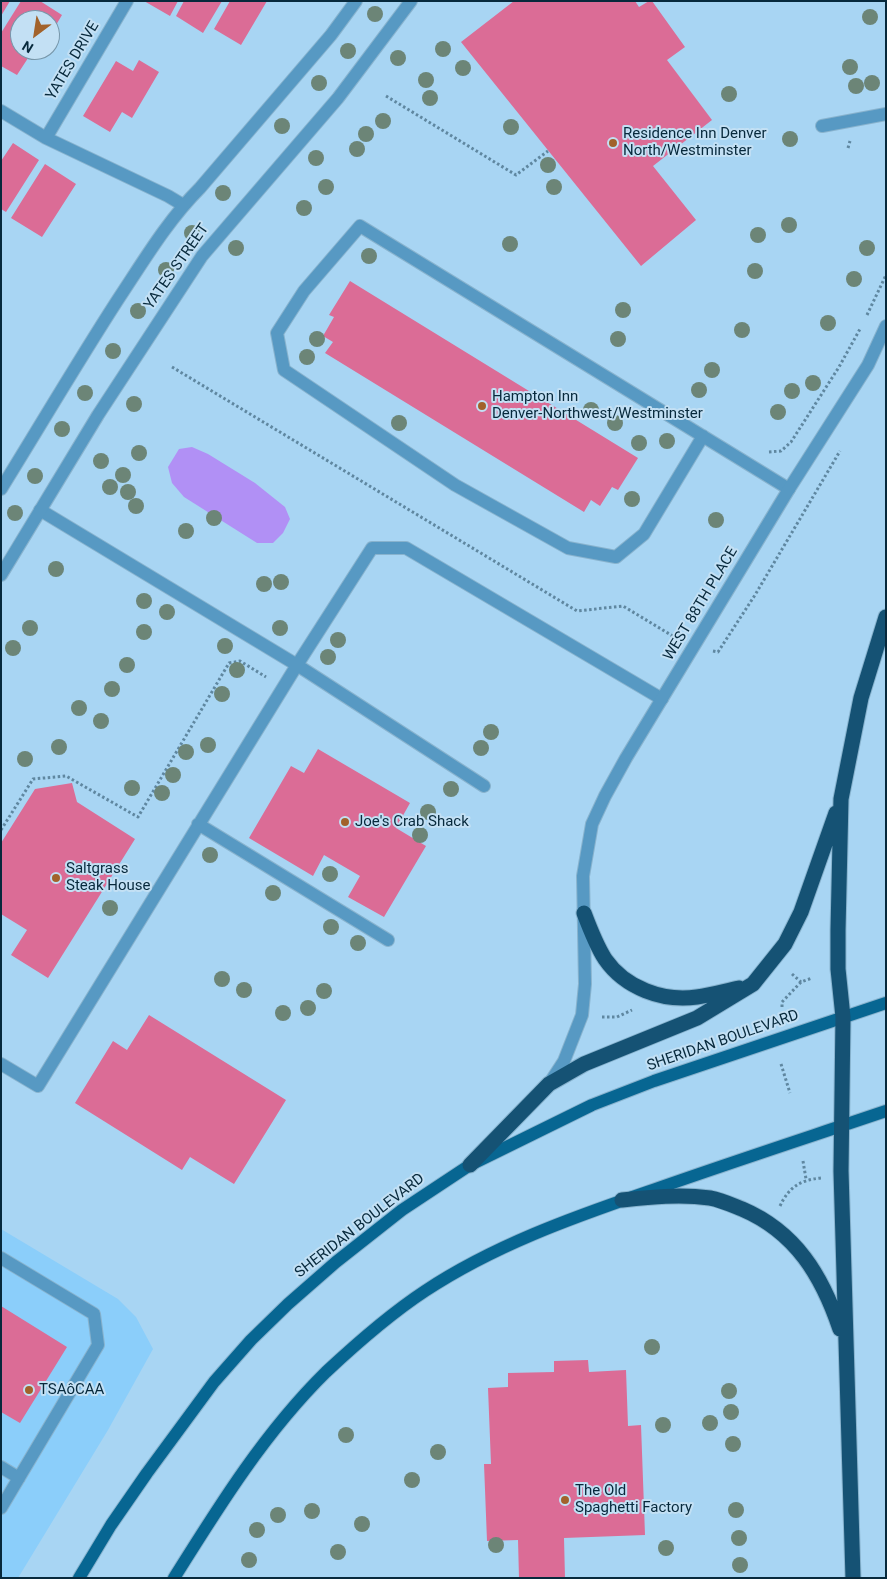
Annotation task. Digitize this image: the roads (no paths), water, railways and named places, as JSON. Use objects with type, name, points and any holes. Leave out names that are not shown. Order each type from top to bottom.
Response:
[{"type":"highway","points":[[470,1165],[549,1084],[584,1064],[697,1018],[752,984],[785,944],[801,912],[841,800],[861,698],[886,617]]},
{"type":"highway","points":[[841,800],[838,969],[843,1017],[840,1127],[853,1578]]},
{"type":"highway","points":[[584,914],[593,936],[606,959],[619,975],[643,990],[666,996],[696,997],[752,984]]},
{"type":"highway","points":[[622,1200],[668,1196],[712,1198],[768,1222],[783,1234],[811,1266],[821,1282],[834,1311],[845,1345]]},
{"type":"main road","name":"SHERIDAN BOULEVARD","points":[[79,1578],[111,1525],[177,1430],[214,1382],[251,1340],[288,1304],[336,1262],[402,1210],[470,1165],[592,1105],[654,1081],[886,1003]]},
{"type":"main road","points":[[174,1578],[230,1490],[299,1400],[327,1372],[377,1328],[426,1291],[481,1259],[544,1230],[622,1200],[886,1111]]},
{"type":"street","name":"YATES DRIVE","points":[[46,138],[128,1]]},
{"type":"street","name":"YATES STREET","points":[[1,489],[147,254],[183,205],[200,188],[331,35],[356,1]]},
{"type":"street","name":"YATES STREET","points":[[1,575],[103,407],[202,256],[338,98],[411,1]]},
{"type":"street","points":[[1,111],[46,138],[183,205]]},
{"type":"street","points":[[822,126],[886,114]]},
{"type":"street","points":[[703,436],[644,534],[616,557],[568,548],[455,484],[284,370],[277,333],[304,291],[360,226],[703,436],[789,490]]},
{"type":"street","name":"WEST 88TH PLACE","points":[[549,1084],[564,1061],[582,1015],[585,984],[583,876],[592,824],[626,758],[789,490],[868,365],[886,326]]},
{"type":"street","points":[[40,510],[297,665],[484,786]]},
{"type":"street","points":[[1,1064],[38,1086],[198,824],[372,548],[406,548],[662,699]]},
{"type":"street","points":[[198,824],[388,940]]},
{"type":"street","points":[[1,1258],[94,1314],[98,1345],[1,1508]]},
{"type":"street","points":[[1,1467],[19,1478]]},
{"type":"place","name":"Residence Inn Denver North/Westminster","points":[[613,143]]},
{"type":"place","name":"Hampton Inn Denver-Northwest/Westminster","points":[[482,406]]},
{"type":"place","name":"Joe's Crab Shack","points":[[345,822]]},
{"type":"place","name":"Saltgrass Steak House","points":[[56,878]]},
{"type":"place","name":"TSAôCAA","points":[[29,1390]]},
{"type":"place","name":"The Old Spaghetti Factory","points":[[565,1500]]}]
